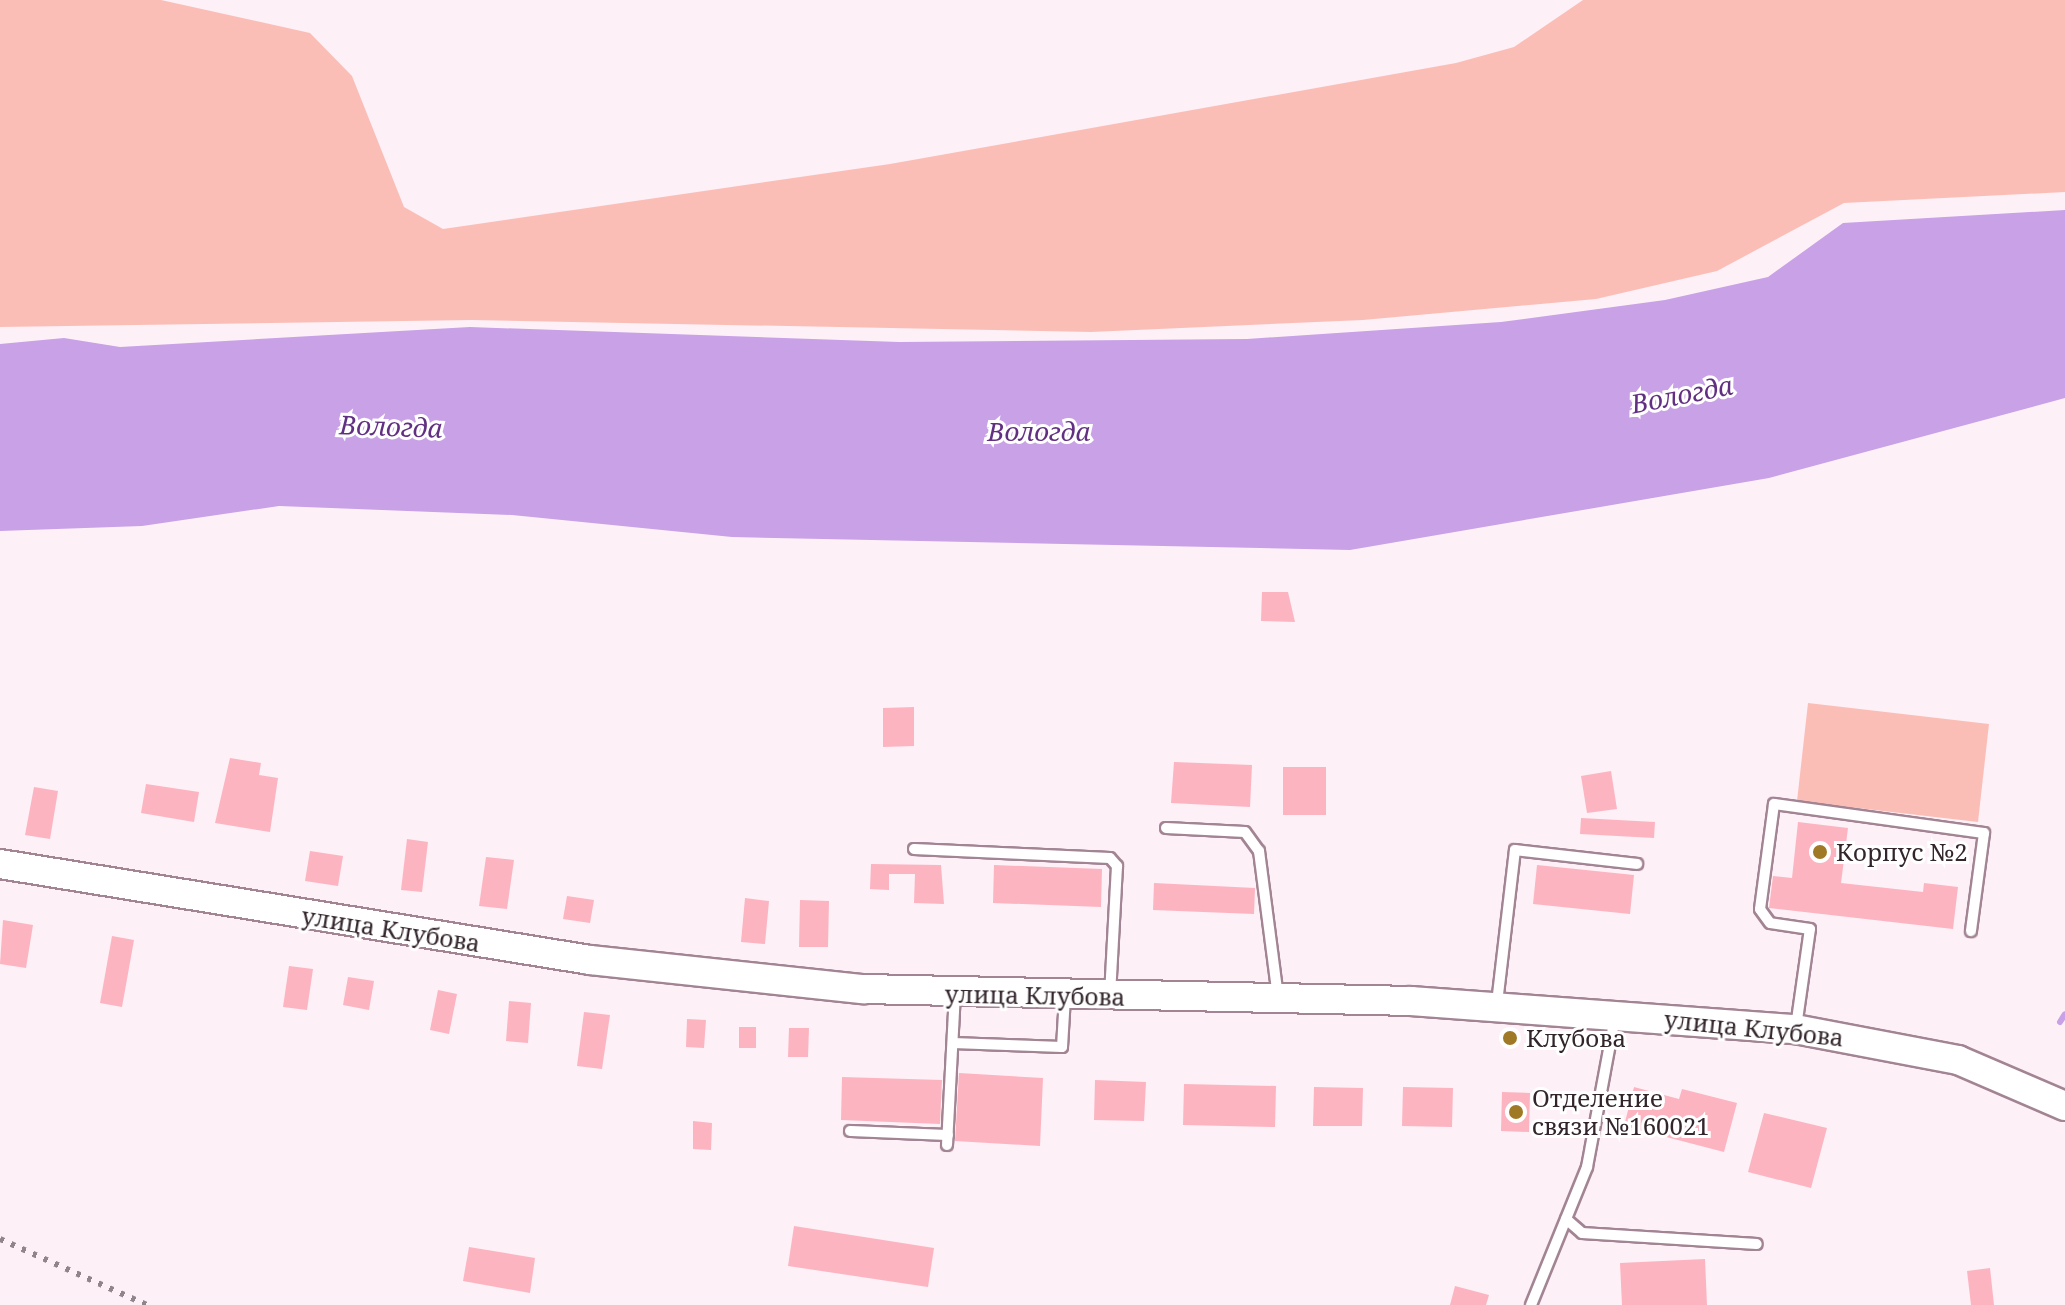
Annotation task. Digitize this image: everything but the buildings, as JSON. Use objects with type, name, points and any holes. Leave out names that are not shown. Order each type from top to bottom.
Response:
[{"type":"main road","name":"улица Клубова","points":[[0,864],[590,960],[955,993],[1497,1005],[1795,1029],[1958,1060],[2065,1106]]},
{"type":"lane","points":[[1795,1029],[1810,929],[1770,923],[1760,909],[1774,804],[1984,833],[1971,931]]},
{"type":"lane","points":[[1166,828],[1245,832],[1259,851],[1278,1000]]},
{"type":"lane","points":[[914,849],[1110,858],[1117,866],[1110,996]]},
{"type":"lane","points":[[1497,1005],[1515,850],[1637,864]]},
{"type":"lane","points":[[850,1131],[948,1140],[955,993]]},
{"type":"lane","points":[[953,1043],[1062,1047],[1065,995]]},
{"type":"lane","points":[[1531,1305],[1587,1167],[1615,1015]]},
{"type":"lane","points":[[1566,1219],[1582,1233],[1757,1244]]},
{"type":"shaded area","points":[[0,0],[161,0],[310,33],[352,76],[404,207],[443,229],[890,164],[1456,63],[1514,47],[1583,0],[2065,0],[2065,192],[1844,203],[1717,271],[1596,299],[1363,320],[1091,332],[472,320],[0,327]]},
{"type":"shaded area","points":[[1808,703],[1989,724],[1978,822],[1797,801]]},
{"type":"water","name":"Вологда","points":[[2065,210],[2065,398],[1769,478],[1350,550],[732,537],[512,515],[279,506],[142,526],[0,531],[0,344],[64,338],[120,347],[470,327],[899,342],[1247,339],[1501,322],[1665,300],[1768,277],[1843,223]]},
{"type":"waterway","points":[[2060,1022],[2065,1014]]},
{"type":"railway","points":[[0,1239],[147,1305]]},
{"type":"place","name":"Корпус №2","points":[[1820,852]]},
{"type":"place","name":"Клубова","points":[[1510,1038]]},
{"type":"place","name":"Отделение связи №160021","points":[[1516,1112]]}]
